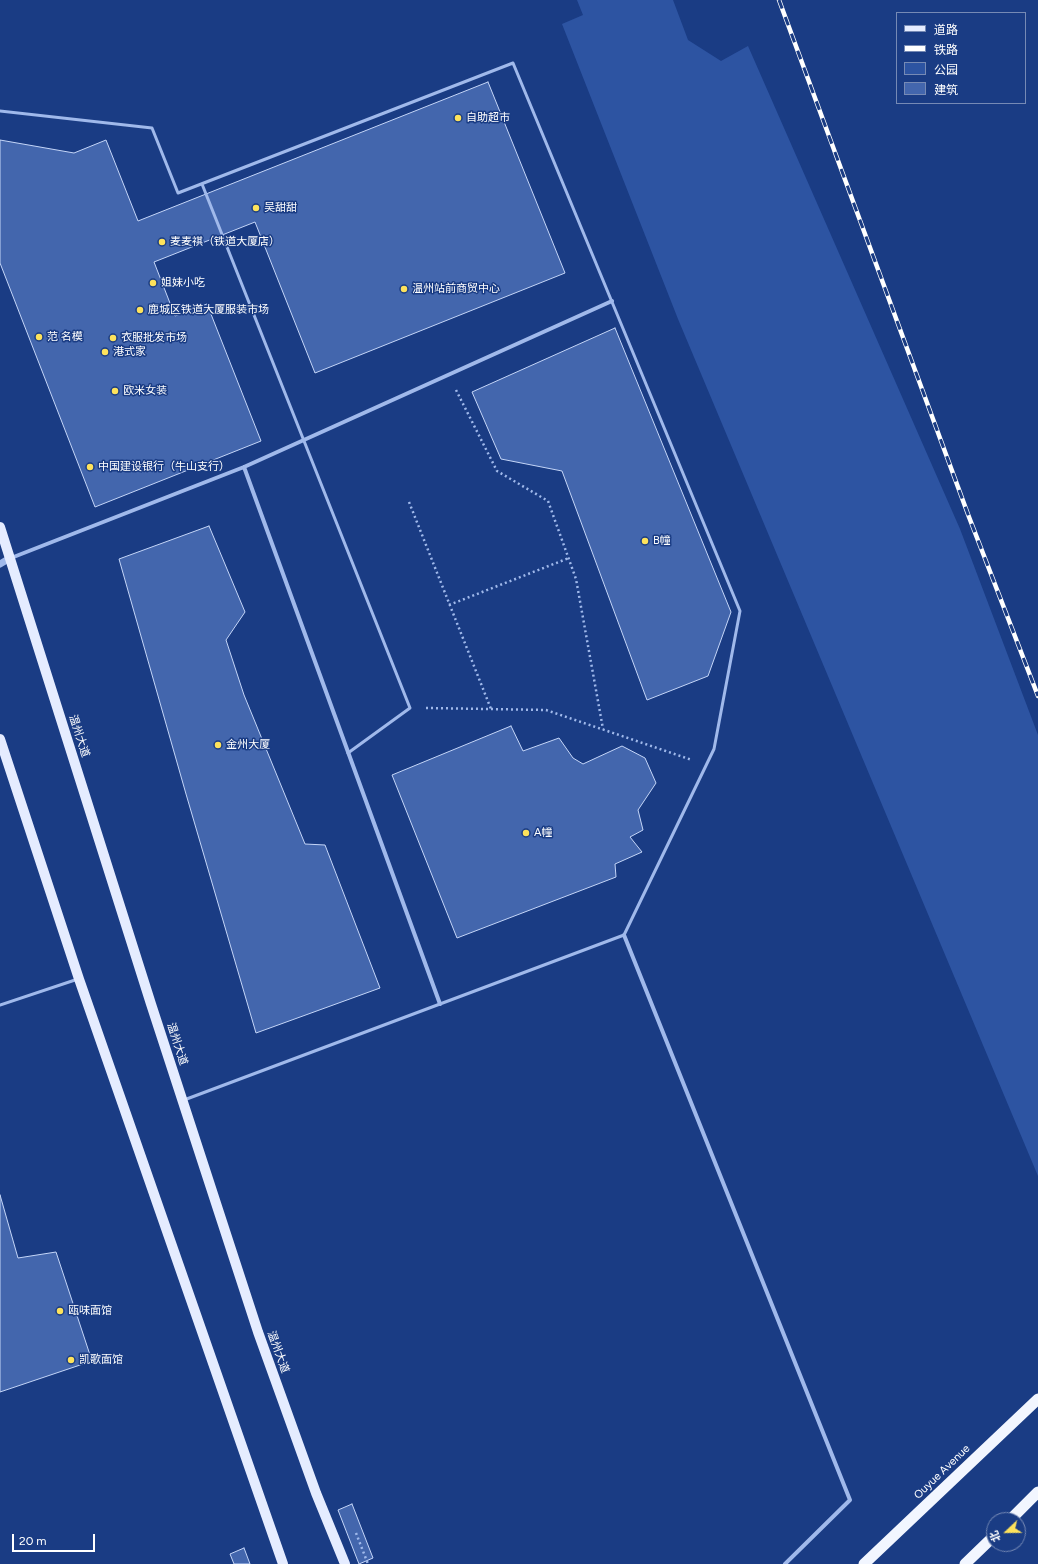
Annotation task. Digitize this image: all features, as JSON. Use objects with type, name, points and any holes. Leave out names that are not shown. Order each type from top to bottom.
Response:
[{"type":"highway","name":"Ouyue Avenue","points":[[864,1564],[1038,1399]]},
{"type":"highway","points":[[1018,1512],[1038,1492]]},
{"type":"highway","points":[[966,1564],[986,1544]]},
{"type":"main road","name":"温州大道","points":[[0,527],[258,1332],[316,1493],[345,1564]]},
{"type":"main road","points":[[0,739],[79,979],[283,1564]]},
{"type":"street","points":[[0,564],[10,558],[244,467],[612,301]]},
{"type":"street","points":[[244,467],[440,1004]]},
{"type":"street","points":[[624,935],[850,1500],[785,1564]]},
{"type":"lane","points":[[0,111],[152,128],[178,193],[513,63],[740,611],[714,750],[624,935],[183,1101]]},
{"type":"lane","points":[[202,184],[410,708],[348,753]]},
{"type":"lane","points":[[0,1005],[79,979]]},
{"type":"path","points":[[448,375],[497,471],[548,501],[576,579],[603,729]]},
{"type":"path","points":[[409,502],[491,709]]},
{"type":"path","points":[[449,605],[569,558]]},
{"type":"path","points":[[410,708],[546,710],[706,764]]},
{"type":"path","points":[[356,1533],[368,1564]]},
{"type":"green space","points":[[577,0],[673,0],[688,40],[721,61],[748,46],[960,529],[1038,735],[1038,1176],[678,319],[562,24],[583,15]]},
{"type":"building","name":"温州站前商贸中心","points":[[488,82],[565,273],[315,373],[255,222],[154,262],[175,316],[207,304],[261,441],[95,507],[0,263],[0,140],[74,153],[106,140],[138,221]]},
{"type":"building","name":"B幢","points":[[615,328],[731,612],[708,676],[647,700],[562,471],[501,459],[472,392]]},
{"type":"building","name":"金州大厦","points":[[209,526],[245,612],[226,640],[244,695],[305,844],[325,845],[380,988],[256,1033],[119,559]]},
{"type":"building","name":"A幢","points":[[511,726],[523,751],[559,738],[573,758],[583,764],[622,746],[645,758],[656,783],[638,810],[643,830],[630,837],[642,852],[615,864],[616,877],[457,938],[392,775]]},
{"type":"building","points":[[0,1195],[18,1258],[56,1252],[92,1361],[0,1392]]},
{"type":"building","points":[[352,1504],[373,1558],[359,1564],[338,1510]]},
{"type":"building","points":[[244,1548],[250,1564],[234,1564],[230,1554]]},
{"type":"railway","points":[[779,0],[969,517],[1038,696]]},
{"type":"place","name":"自助超市","points":[[458,118]]},
{"type":"place","name":"吴甜甜","points":[[256,208]]},
{"type":"place","name":"麦麦祺（铁道大厦店）","points":[[162,242]]},
{"type":"place","name":"姐妹小吃","points":[[153,283]]},
{"type":"place","name":"温州站前商贸中心","points":[[404,289]]},
{"type":"place","name":"鹿城区铁道大厦服装市场","points":[[140,310]]},
{"type":"place","name":"范 名模","points":[[39,337]]},
{"type":"place","name":"衣服批发市场","points":[[113,338]]},
{"type":"place","name":"港式家","points":[[105,352]]},
{"type":"place","name":"欧米女装","points":[[115,391]]},
{"type":"place","name":"中国建设银行（牛山支行）","points":[[90,467]]},
{"type":"place","name":"B幢","points":[[645,541]]},
{"type":"place","name":"金州大厦","points":[[218,745]]},
{"type":"place","name":"A幢","points":[[526,833]]},
{"type":"place","name":"瓯味面馆","points":[[60,1311]]},
{"type":"place","name":"凯歌面馆","points":[[71,1360]]}]
